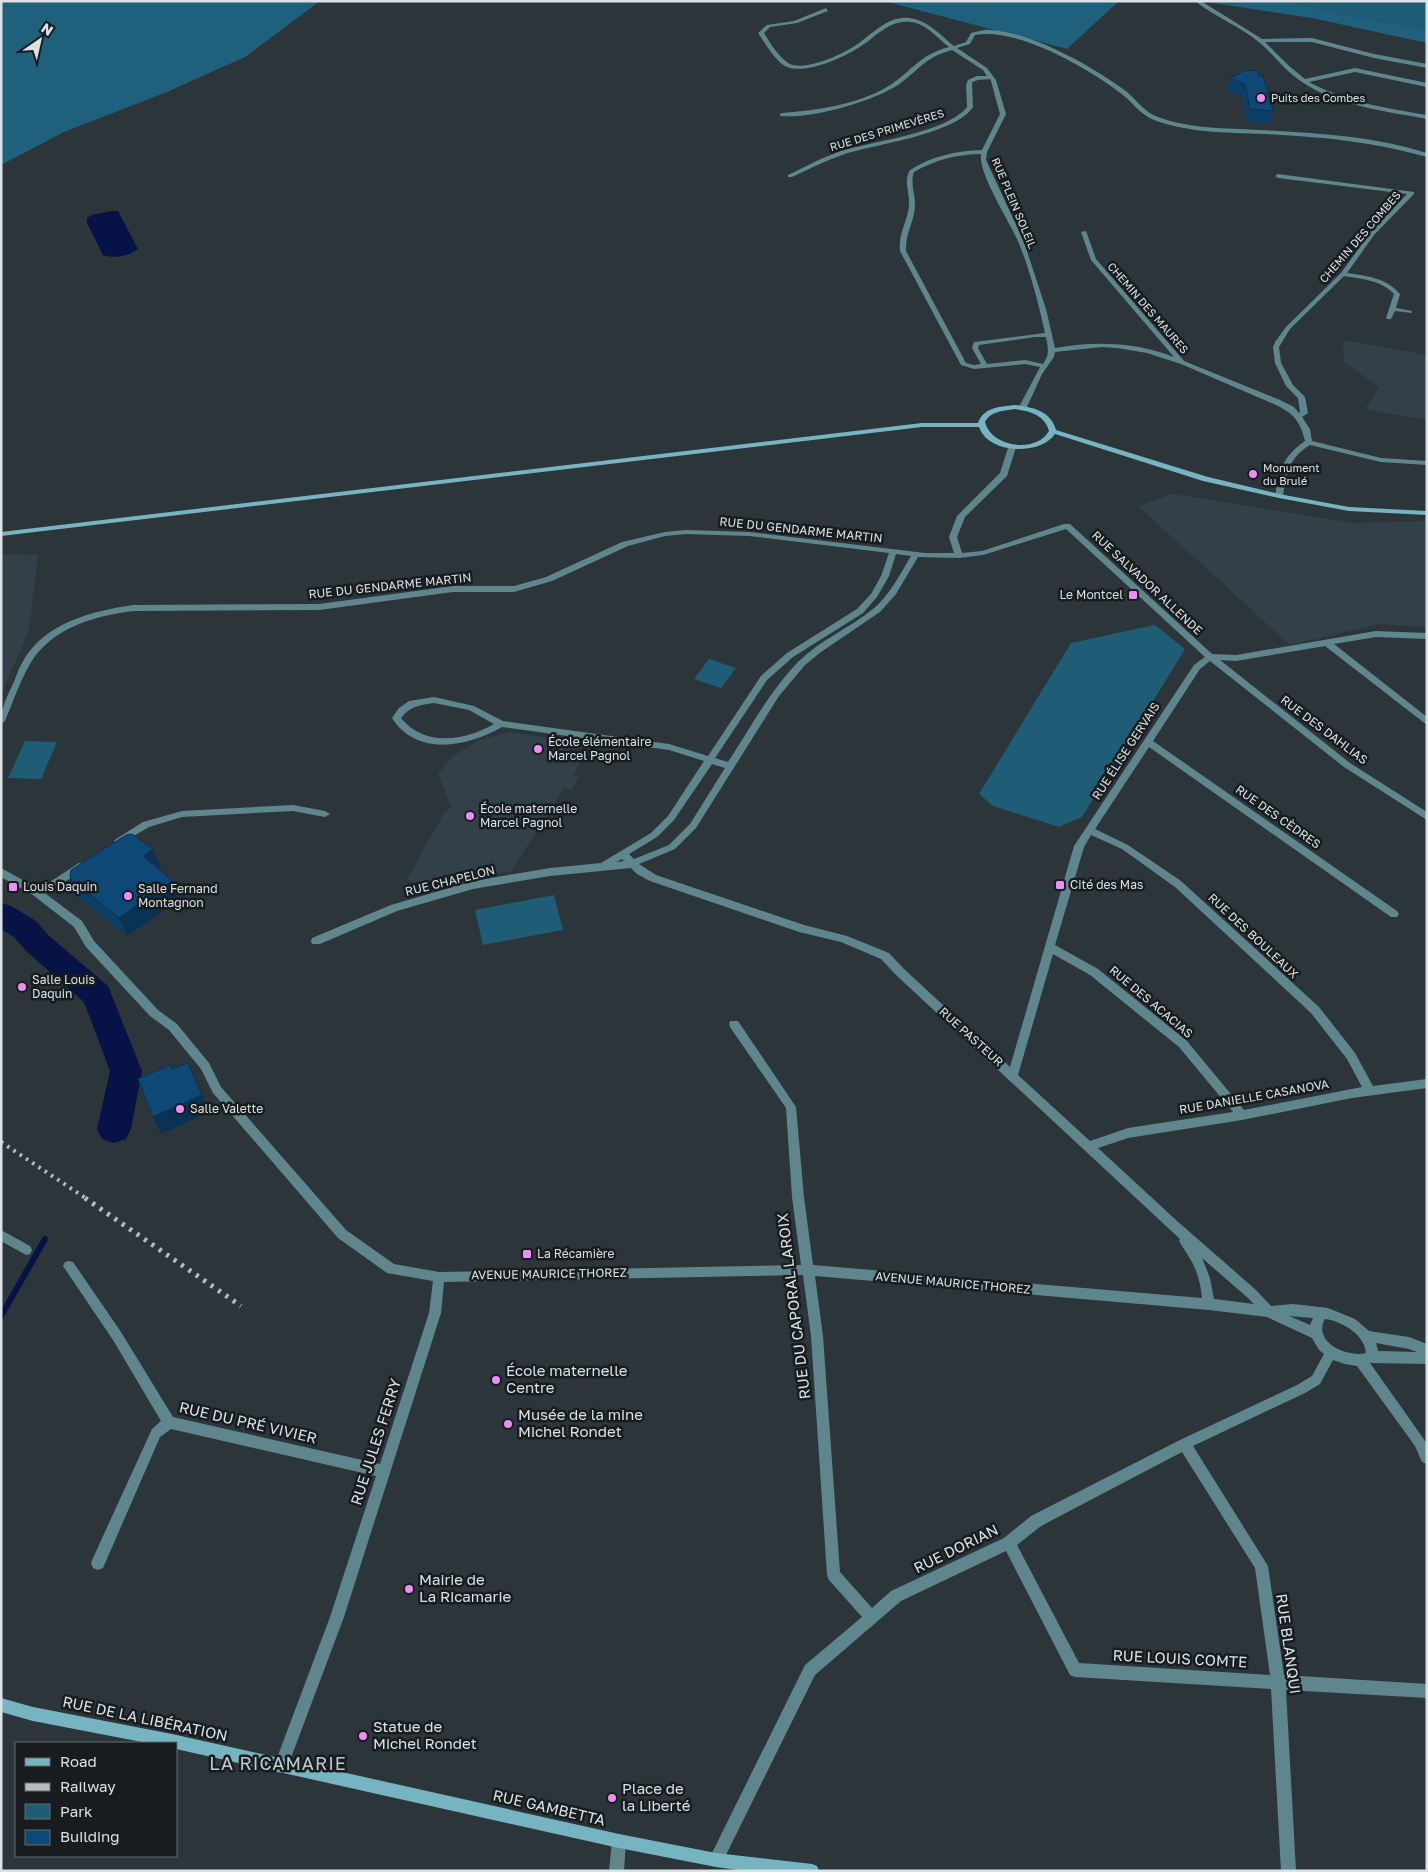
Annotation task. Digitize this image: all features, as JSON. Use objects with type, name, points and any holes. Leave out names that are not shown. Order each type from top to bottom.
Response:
[{"type":"main road","points":[[1006,407],[1022,407],[1042,415],[1050,422],[1053,431],[1048,439],[1036,445],[1012,447],[990,439],[985,435],[980,425],[983,417],[992,410],[1006,407]]},
{"type":"main road","points":[[1,534],[922,425],[980,425]]},
{"type":"main road","points":[[1053,431],[1206,479],[1280,496],[1349,509],[1427,513]]},
{"type":"main road","name":"RUE DE LA LIBÉRATION","points":[[1,1705],[33,1714],[176,1742]]},
{"type":"main road","name":"RUE DE LA LIBÉRATION","points":[[178,1742],[281,1766]]},
{"type":"main road","name":"RUE GAMBETTA","points":[[281,1766],[619,1841],[716,1860],[812,1871]]},
{"type":"street","points":[[1197,1],[1261,41],[1304,81],[1326,92],[1358,102],[1427,117]]},
{"type":"street","name":"RUE PLEIN SOLEIL","points":[[826,10],[795,22],[769,26],[761,34],[784,64],[795,67],[811,65],[844,54],[859,47],[886,24],[897,20],[909,20],[923,23],[953,48],[980,64],[991,77],[1003,114],[984,152],[983,160],[1022,242],[1035,281],[1052,351]]},
{"type":"street","points":[[782,115],[820,110],[869,97],[898,82],[916,64],[930,54],[968,43],[976,33],[997,32],[1044,47],[1068,59],[1121,91],[1140,110],[1157,119],[1206,128],[1374,141],[1427,155]]},
{"type":"street","points":[[1261,41],[1312,40],[1374,56],[1427,66]]},
{"type":"street","points":[[1304,81],[1355,70],[1427,85]]},
{"type":"street","name":"RUE DES PRIMEVÈRES","points":[[790,176],[842,153],[914,135],[957,119],[970,107],[971,103],[968,94],[970,81],[977,78],[991,77]]},
{"type":"street","points":[[984,152],[948,156],[927,163],[912,171],[909,180],[912,204],[901,239],[903,251],[963,364],[969,367],[1025,362],[1044,366]]},
{"type":"street","name":"CHEMIN DES COMBES","points":[[1278,176],[1412,193],[1372,234],[1343,274],[1288,328],[1278,342],[1276,347],[1278,363],[1290,386],[1301,398],[1304,406],[1304,412],[1298,416]]},
{"type":"street","name":"CHEMIN DES MAURES","points":[[1084,232],[1093,259],[1182,362],[1277,402],[1291,409],[1298,416]]},
{"type":"street","points":[[1343,274],[1379,281],[1393,290],[1396,294],[1389,318]]},
{"type":"street","points":[[1392,309],[1410,312]]},
{"type":"street","points":[[986,366],[975,348],[976,343],[1035,334],[1049,335]]},
{"type":"street","points":[[1022,407],[1044,366],[1051,357],[1052,351],[1093,345],[1124,345],[1164,355],[1182,362]]},
{"type":"street","points":[[1298,416],[1303,421],[1309,442]]},
{"type":"street","points":[[1280,496],[1285,467],[1290,455],[1309,442],[1381,460],[1427,463]]},
{"type":"street","points":[[959,556],[953,537],[961,516],[1004,474],[1012,447]]},
{"type":"street","name":"RUE DU GENDARME MARTIN","points":[[1,721],[26,663],[40,645],[59,630],[88,617],[112,611],[132,608],[319,607],[454,589],[514,589],[549,579],[625,544],[665,534],[686,532],[749,534],[893,552],[959,556],[983,553],[1067,526]]},
{"type":"street","name":"RUE SALVADOR ALLENDE","points":[[1067,526],[1210,658]]},
{"type":"street","points":[[597,868],[624,855],[654,835],[671,818],[764,678],[790,655],[860,611],[874,595],[885,576],[893,552]]},
{"type":"street","name":"RUE CHAPELON","points":[[316,940],[394,908],[472,885],[550,872],[631,864],[672,847],[693,826],[776,694],[802,663],[877,610],[893,592],[916,554]]},
{"type":"street","points":[[1210,658],[1236,658],[1327,644],[1376,634],[1427,636]]},
{"type":"street","points":[[1327,644],[1427,722]]},
{"type":"street","name":"RUE ÉLISE GERVAIS","points":[[1012,1075],[1079,846],[1197,667],[1210,658]]},
{"type":"street","name":"RUE DES DAHLIAS","points":[[1210,658],[1347,765],[1427,817]]},
{"type":"street","points":[[501,724],[468,740],[426,740],[408,732],[396,718],[402,710],[412,703],[434,700],[471,708],[501,724],[669,747],[730,766]]},
{"type":"street","name":"RUE DES CÈDRES","points":[[1147,741],[1394,914]]},
{"type":"street","points":[[109,848],[146,824],[182,814],[293,808],[325,814]]},
{"type":"street","name":"RUE DES BOULEAUX","points":[[1090,830],[1125,847],[1178,884],[1308,1004],[1351,1056],[1370,1091]]},
{"type":"street","name":"RUE PASTEUR","points":[[624,855],[631,864],[653,878],[803,929],[843,939],[885,956],[1172,1224],[1252,1294],[1268,1312]]},
{"type":"street","points":[[39,894],[93,858]]},
{"type":"street","name":"AVENUE MAURICE THOREZ","points":[[1,872],[39,894],[78,924],[90,944],[154,1013],[173,1027],[205,1066],[216,1090],[342,1234],[391,1269],[439,1277],[807,1270],[1210,1304],[1268,1312],[1292,1310],[1330,1313],[1352,1325],[1366,1336]]},
{"type":"street","name":"RUE DES ACACIAS","points":[[1050,947],[1094,972],[1183,1044],[1242,1115]]},
{"type":"street","name":"RUE DU CAPORAL LAROIX","points":[[734,1024],[791,1107],[798,1197],[817,1336],[834,1575],[871,1617]]},
{"type":"street","name":"RUE DANIELLE CASANOVA","points":[[1090,1147],[1099,1142],[1128,1133],[1242,1115],[1370,1091],[1427,1083]]},
{"type":"street","name":"RUE PASTEUR","points":[[1172,1224],[1199,1259],[1208,1288],[1210,1304]]},
{"type":"street","points":[[1,1235],[26,1250]]},
{"type":"street","name":"RUE DU PRÉ VIVIER","points":[[69,1266],[117,1336],[169,1422],[383,1471]]},
{"type":"street","name":"RUE JULES FERRY","points":[[281,1766],[337,1617],[435,1313],[439,1277]]},
{"type":"street","name":"AVENUE MAURICE THOREZ","points":[[1268,1312],[1318,1336]]},
{"type":"street","points":[[1322,1313],[1316,1324],[1318,1336],[1323,1344],[1332,1352],[1345,1358],[1427,1358]]},
{"type":"street","points":[[1366,1336],[1409,1343],[1427,1350]]},
{"type":"street","points":[[1366,1336],[1371,1345],[1366,1359]]},
{"type":"street","name":"RUE DORIAN","points":[[716,1860],[810,1670],[896,1596],[1008,1543],[1036,1521],[1184,1444],[1316,1380],[1332,1352]]},
{"type":"street","points":[[1366,1359],[1419,1442],[1427,1458]]},
{"type":"street","points":[[98,1563],[156,1433],[169,1422]]},
{"type":"street","name":"RUE BLANQUI","points":[[1184,1444],[1260,1566],[1278,1681],[1289,1871]]},
{"type":"street","name":"RUE LOUIS COMTE","points":[[1008,1543],[1075,1670],[1427,1691]]},
{"type":"street","points":[[616,1871],[619,1841]]},
{"type":"shaded area","points":[[1,1],[320,1],[245,57],[167,92],[64,132],[1,165]]},
{"type":"shaded area","points":[[884,1],[1119,1],[1067,49]]},
{"type":"shaded area","points":[[1200,1],[1295,1],[1321,10],[1427,30],[1427,43],[1312,18]]},
{"type":"shaded area","points":[[111,211],[118,211],[138,249],[117,257],[103,255],[87,223],[87,218]]},
{"type":"shaded area","points":[[1343,340],[1427,355],[1427,420],[1365,409],[1379,387],[1344,362]]},
{"type":"shaded area","points":[[1173,494],[1354,523],[1427,521],[1427,627],[1379,624],[1290,645],[1138,506]]},
{"type":"shaded area","points":[[1,554],[38,555],[29,630],[1,695]]},
{"type":"shaded area","points":[[509,732],[548,738],[562,748],[585,755],[573,775],[579,777],[571,790],[564,788],[511,871],[425,889],[407,879],[444,813],[451,807],[438,774],[452,757],[477,741]]},
{"type":"green space","points":[[1295,1],[1427,1],[1427,30],[1321,10]]},
{"type":"green space","points":[[1155,625],[1185,649],[1082,817],[1059,827],[993,806],[979,794],[1071,643]]},
{"type":"green space","points":[[709,659],[736,668],[721,688],[694,679]]},
{"type":"green space","points":[[25,741],[57,742],[41,779],[8,778]]},
{"type":"green space","points":[[554,895],[563,930],[483,945],[475,910]]},
{"type":"building","points":[[1246,70],[1258,71],[1259,76],[1263,76],[1273,111],[1250,109],[1245,84],[1230,78]]},
{"type":"building","name":"Salle Fernand Montagnon","points":[[132,834],[153,849],[143,856],[173,881],[119,918],[71,880],[70,876],[71,870],[126,835]]},
{"type":"building","points":[[188,1063],[202,1095],[153,1117],[138,1079],[170,1065],[172,1069]]},
{"type":"waterway","points":[[1,914],[25,929],[37,943],[97,995],[126,1071],[114,1129]]},
{"type":"waterway","points":[[1,1316],[45,1239]]},
{"type":"railway","points":[[1,1142],[87,1199]]},
{"type":"railway","points":[[85,1198],[241,1306]]},
{"type":"place","name":"Puits des Combes","points":[[1261,98]]},
{"type":"place","name":"Monument du Brulé","points":[[1253,474]]},
{"type":"place","name":"Le Montcel","points":[[1133,595]]},
{"type":"place","name":"École élémentaire Marcel Pagnol","points":[[538,749]]},
{"type":"place","name":"École maternelle Marcel Pagnol","points":[[470,816]]},
{"type":"place","name":"Cité des Mas","points":[[1060,885]]},
{"type":"place","name":"Louis Daquin","points":[[13,887]]},
{"type":"place","name":"Salle Fernand Montagnon","points":[[128,896]]},
{"type":"place","name":"Salle Louis Daquin","points":[[22,987]]},
{"type":"place","name":"Salle Valette","points":[[180,1109]]},
{"type":"place","name":"La Récamière","points":[[527,1254]]},
{"type":"place","name":"École maternelle Centre","points":[[496,1380]]},
{"type":"place","name":"Musée de la mine Michel Rondet","points":[[508,1424]]},
{"type":"place","name":"Mairie de La Ricamarie","points":[[409,1589]]},
{"type":"place","name":"Statue de Michel Rondet","points":[[363,1736]]},
{"type":"place","name":"Place de la Liberté","points":[[612,1798]]},
{"type":"district","name":"LA RICAMARIE","points":[[278,1764]]}]
